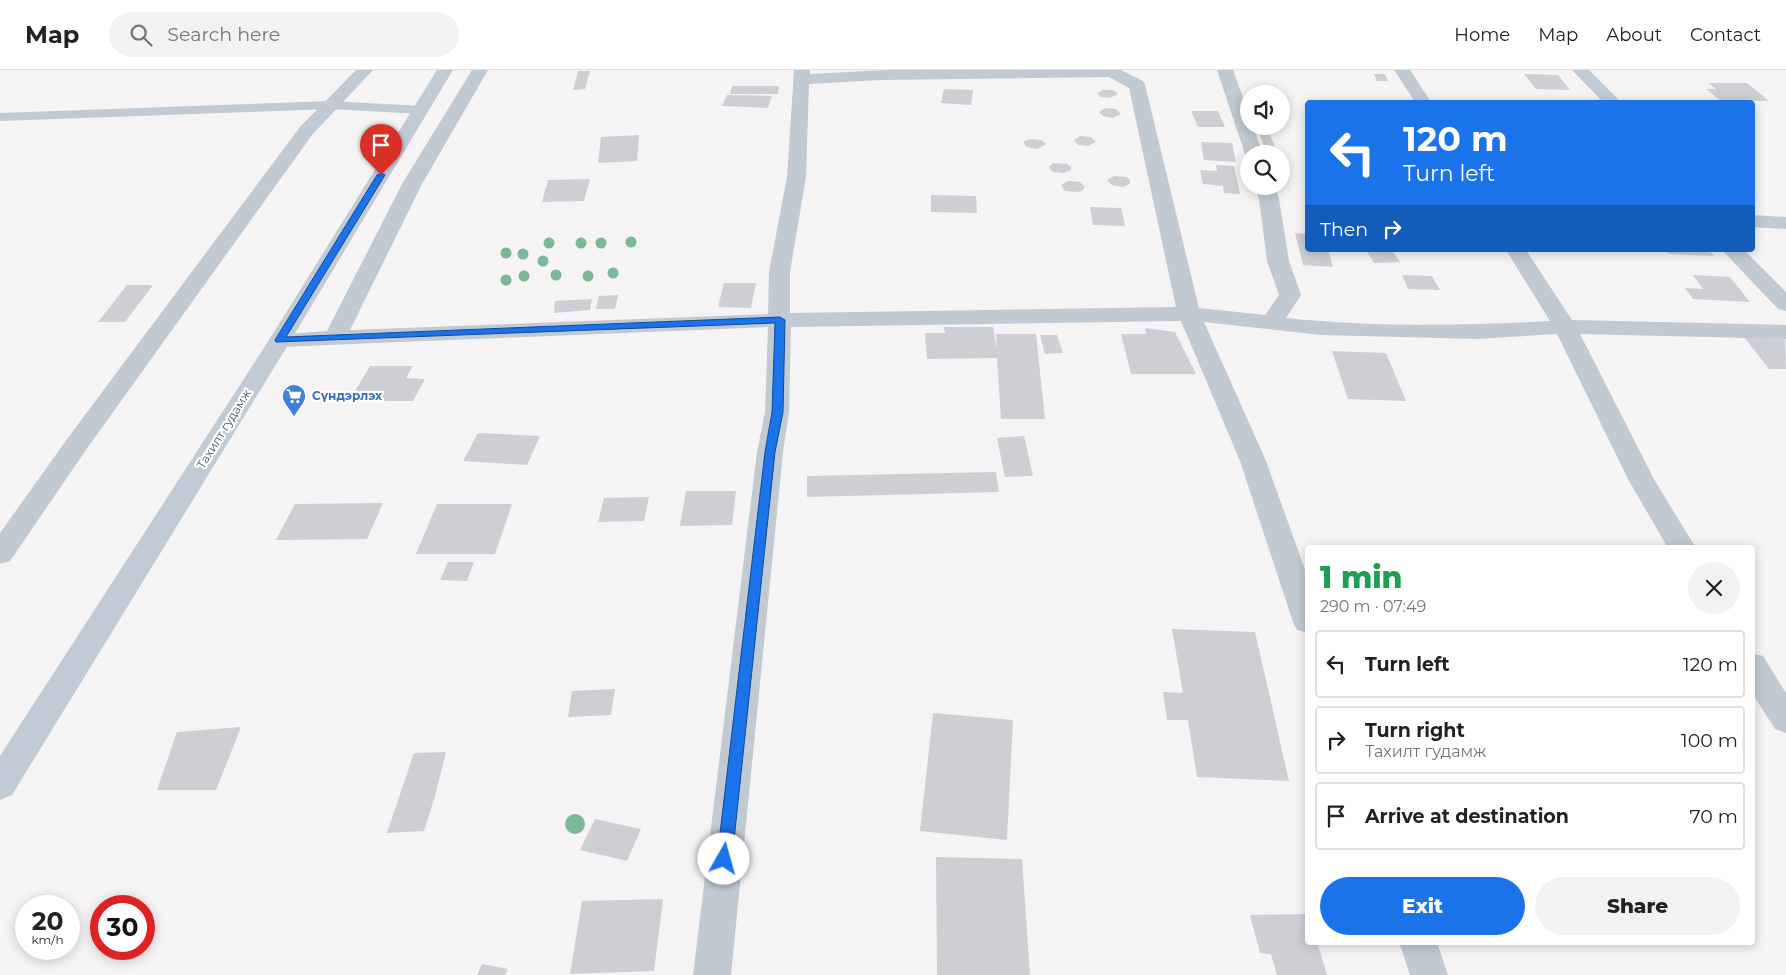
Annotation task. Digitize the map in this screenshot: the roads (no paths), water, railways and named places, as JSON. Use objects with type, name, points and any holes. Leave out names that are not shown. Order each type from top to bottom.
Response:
[{"type":"main road","name":"Тахилт гудамж","points":[[0,785],[280,340],[445,70]]},
{"type":"street","points":[[0,554],[79,441],[306,130],[365,70]]},
{"type":"street","points":[[335,337],[412,184],[480,70]]},
{"type":"street","points":[[1225,70],[1251,145]]},
{"type":"street","points":[[1402,70],[1422,100]]},
{"type":"street","points":[[1580,70],[1610,100]]},
{"type":"street","points":[[712,975],[770,452],[778,412],[780,320],[777,306],[782,264],[796,190],[802,75],[1111,71],[1137,85],[1189,314],[1252,462],[1305,613]]},
{"type":"street","points":[[1268,195],[1278,260],[1290,295],[1271,323]]},
{"type":"street","points":[[1755,221],[1786,223]]},
{"type":"street","points":[[1517,252],[1566,327],[1642,481],[1680,545]]},
{"type":"street","points":[[1734,252],[1786,304]]},
{"type":"street","points":[[280,340],[780,320],[1189,314],[1321,328],[1477,332],[1566,327],[1786,332]]},
{"type":"street","points":[[1755,670],[1786,720]]},
{"type":"street","points":[[1419,945],[1429,975]]},
{"type":"lane","points":[[0,117],[331,105],[421,110]]},
{"type":"place","name":"Сүндэрлэх","points":[[294,417]]}]
